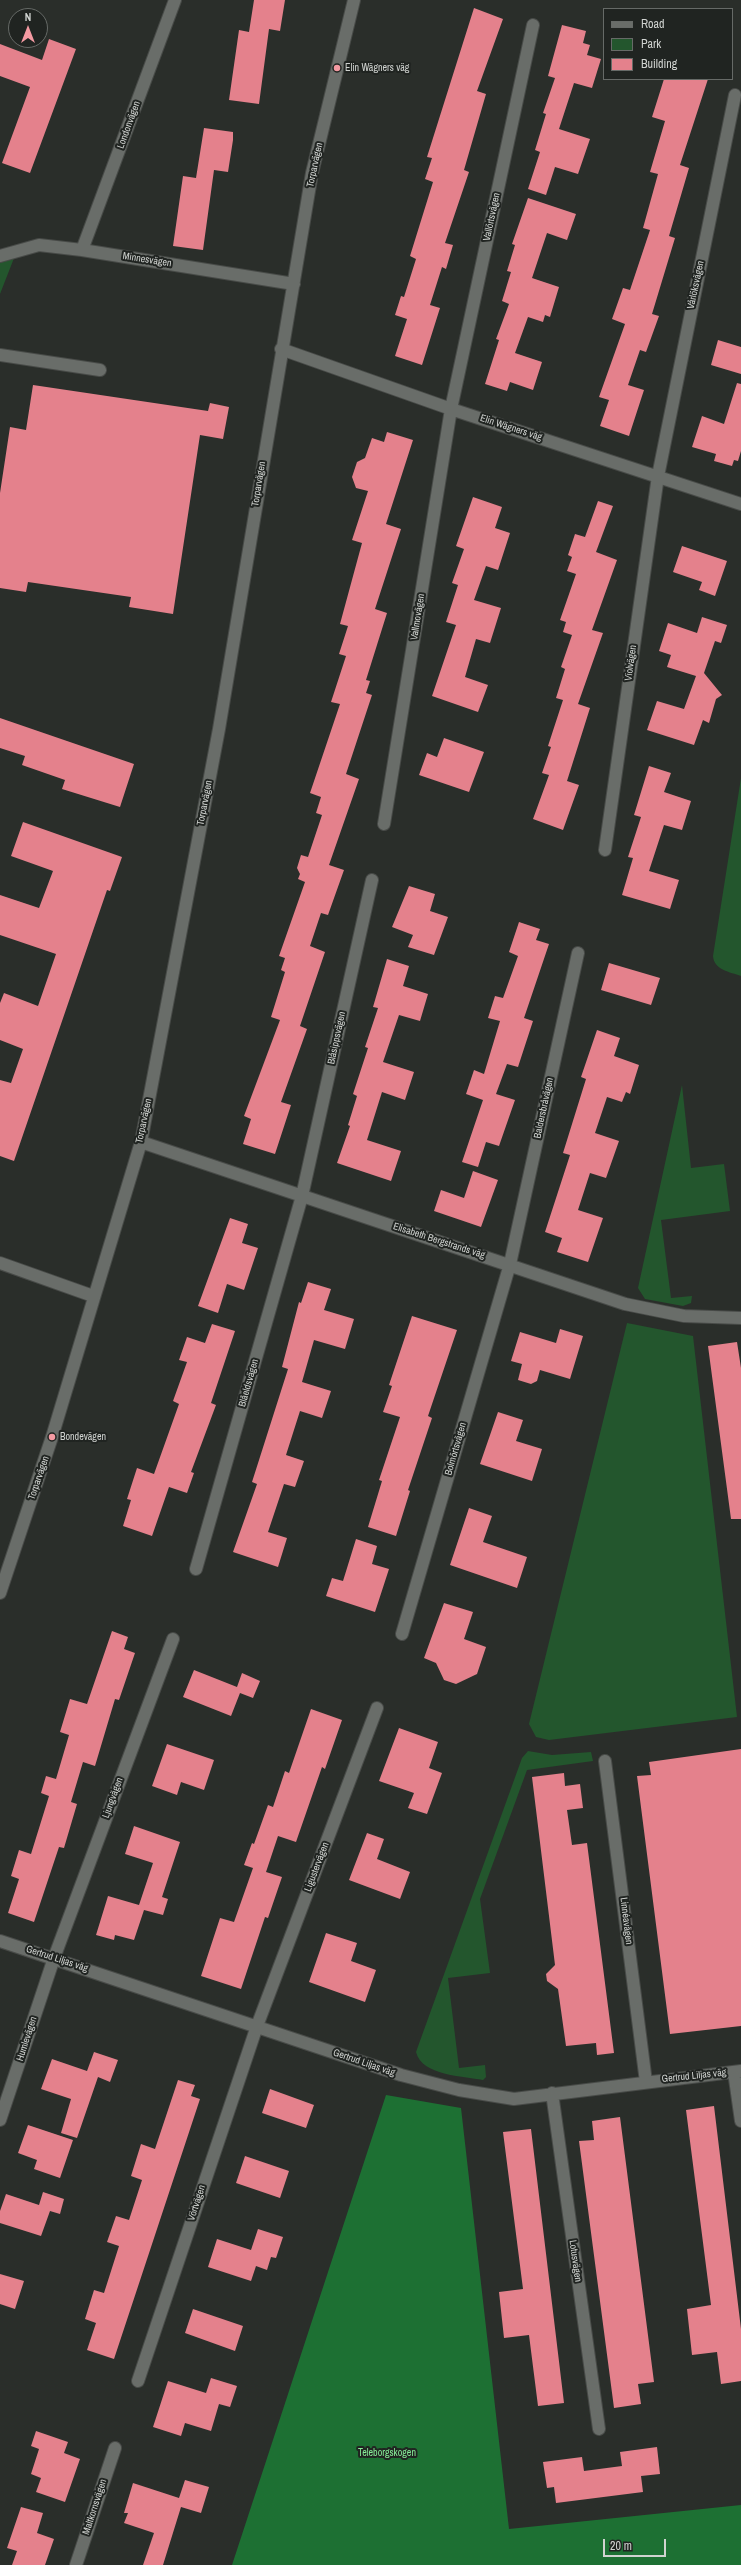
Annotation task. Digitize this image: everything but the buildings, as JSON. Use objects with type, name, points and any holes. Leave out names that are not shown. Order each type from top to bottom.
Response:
[{"type":"street","name":"Londonvägen","points":[[82,250],[175,0]]},
{"type":"street","name":"Torparvägen","points":[[0,1593],[52,1437],[93,1296],[141,1142],[219,729],[281,349],[294,284],[312,173],[354,0]]},
{"type":"street","name":"Vallörtsvägen","points":[[451,409],[533,25]]},
{"type":"street","name":"Vårlöksvägen","points":[[658,476],[735,95]]},
{"type":"street","name":"Minnesvägen","points":[[0,256],[39,246],[82,250],[294,284]]},
{"type":"street","name":"Elin Wägners väg","points":[[281,349],[451,409],[741,504]]},
{"type":"street","points":[[0,355],[100,370]]},
{"type":"street","name":"Vallmovägen","points":[[384,824],[451,409]]},
{"type":"street","name":"Violvägen","points":[[605,850],[658,476]]},
{"type":"street","name":"Blåsippsvägen","points":[[302,1196],[372,880]]},
{"type":"street","name":"Baldersbråvägen","points":[[510,1264],[578,953]]},
{"type":"street","name":"Elisabeth Bergstrands väg","points":[[141,1142],[510,1264],[625,1304],[684,1316],[741,1318]]},
{"type":"street","name":"Blåeldsvägen","points":[[196,1569],[302,1196]]},
{"type":"street","points":[[0,1264],[93,1296]]},
{"type":"street","name":"Bolmörtsvägen","points":[[402,1634],[510,1264]]},
{"type":"street","name":"Ljungvägen","points":[[54,1958],[173,1639]]},
{"type":"street","name":"Ligustervägen","points":[[257,2026],[377,1708]]},
{"type":"street","name":"Linnéavägen","points":[[605,1761],[646,2082]]},
{"type":"street","name":"Gertrud Liljas väg","points":[[0,1941],[400,2075],[459,2090],[514,2099],[552,2093],[738,2071]]},
{"type":"street","name":"Humlevägen","points":[[0,2120],[54,1958]]},
{"type":"street","name":"Vörtvägen","points":[[138,2381],[257,2026]]},
{"type":"street","points":[[738,2071],[741,2122]]},
{"type":"street","name":"Lotusvägen","points":[[552,2093],[599,2429]]},
{"type":"street","name":"Maltkornsvägen","points":[[76,2565],[114,2448]]},
{"type":"green space","points":[[16,253],[0,294],[0,256]]},
{"type":"green space","points":[[741,778],[741,976],[723,970],[716,964],[713,956]]},
{"type":"green space","points":[[682,1085],[691,1168],[724,1164],[730,1211],[661,1220],[671,1298],[692,1296],[691,1303],[683,1306],[645,1299],[638,1288]]},
{"type":"green space","points":[[627,1323],[693,1336],[737,1717],[549,1740],[536,1737],[529,1724]]},
{"type":"green space","points":[[528,1751],[552,1755],[591,1752],[593,1761],[527,1770],[480,1899],[490,1973],[448,1978],[459,2068],[485,2065],[486,2077],[483,2080],[444,2074],[426,2066],[420,2060],[416,2052],[522,1758]]},
{"type":"green space","name":"Teleborgskogen","points":[[386,2095],[461,2108],[509,2529],[741,2505],[741,2565],[232,2565]]},
{"type":"place","name":"Elin Wägners väg","points":[[337,68]]},
{"type":"place","name":"Bondevägen","points":[[52,1437]]}]
